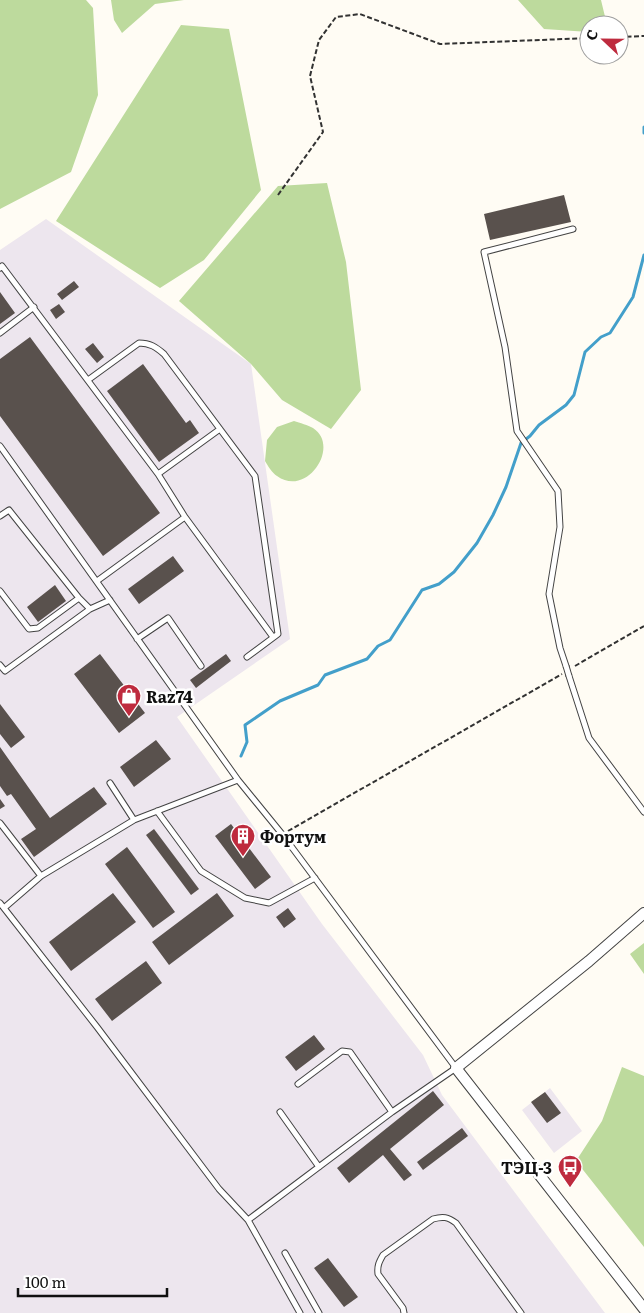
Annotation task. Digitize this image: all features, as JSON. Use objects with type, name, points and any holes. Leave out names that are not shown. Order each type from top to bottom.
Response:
[{"type":"street","points":[[644,914],[590,961],[456,1068],[644,1309]]},
{"type":"lane","points":[[573,229],[484,252],[505,347],[517,431],[558,491],[560,527],[549,594],[560,648],[566,666],[566,674],[589,738],[644,812]]},
{"type":"lane","points":[[0,268],[2,266],[34,307],[158,474],[185,517],[273,638]]},
{"type":"lane","points":[[0,333],[34,307]]},
{"type":"lane","points":[[88,380],[139,343],[147,343],[156,347],[164,354],[256,476],[278,634],[247,657]]},
{"type":"lane","points":[[158,474],[220,429]]},
{"type":"lane","points":[[0,446],[238,780],[282,834],[456,1068],[392,1112],[248,1220]]},
{"type":"lane","points":[[0,516],[9,510],[79,598],[90,609]]},
{"type":"lane","points":[[97,581],[185,517]]},
{"type":"lane","points":[[0,591],[29,629],[38,628],[79,598]]},
{"type":"lane","points":[[0,665],[4,671],[90,609],[110,600]]},
{"type":"lane","points":[[138,639],[168,618],[201,666]]},
{"type":"lane","points":[[4,908],[41,876],[134,820],[238,780]]},
{"type":"lane","points":[[110,783],[134,820]]},
{"type":"lane","points":[[157,811],[201,871],[245,898],[269,903],[315,878]]},
{"type":"lane","points":[[0,823],[41,876]]},
{"type":"lane","points":[[0,903],[97,1027],[219,1189],[248,1220],[300,1313]]},
{"type":"lane","points":[[298,1084],[342,1051],[350,1052],[392,1112]]},
{"type":"lane","points":[[280,1112],[319,1167]]},
{"type":"lane","points":[[404,1313],[403,1308],[378,1274],[379,1262],[383,1255],[433,1219],[441,1216],[449,1218],[456,1223],[521,1313]]},
{"type":"lane","points":[[285,1253],[319,1313]]},
{"type":"path","points":[[278,195],[324,132],[310,76],[319,40],[336,17],[360,14],[440,44],[579,38]]},
{"type":"path","points":[[629,37],[644,36]]},
{"type":"path","points":[[572,668],[644,626]]},
{"type":"path","points":[[282,834],[566,674]]},
{"type":"shaded area","points":[[46,219],[251,364],[290,639],[177,717],[322,924],[423,1055],[442,1095],[605,1313],[0,1313],[0,250]]},
{"type":"shaded area","points":[[550,1088],[582,1131],[554,1153],[522,1110]]},
{"type":"green space","points":[[0,0],[86,0],[93,8],[98,95],[71,172],[0,209]]},
{"type":"green space","points":[[111,0],[184,0],[155,4],[122,33],[114,20]]},
{"type":"green space","points":[[518,0],[601,0],[605,15],[579,15],[579,31],[544,29]]},
{"type":"green space","points":[[181,25],[229,29],[261,190],[204,260],[160,288],[56,221]]},
{"type":"green space","points":[[327,183],[346,262],[361,390],[331,429],[282,400],[251,364],[179,301],[278,186]]},
{"type":"green space","points":[[294,421],[313,428],[321,436],[323,446],[322,457],[317,467],[309,475],[299,480],[288,481],[275,475],[265,461],[267,440],[277,427]]},
{"type":"green space","points":[[644,943],[644,974],[630,954]]},
{"type":"green space","points":[[622,1067],[644,1076],[644,1247],[576,1161],[602,1121]]},
{"type":"building","points":[[564,195],[571,222],[490,240],[484,214]]},
{"type":"building","points":[[74,281],[79,287],[62,300],[57,294]]},
{"type":"building","points":[[0,292],[15,313],[0,324]]},
{"type":"building","points":[[59,304],[65,312],[56,319],[50,310]]},
{"type":"building","points":[[30,337],[160,513],[103,556],[0,416],[0,359]]},
{"type":"building","points":[[93,343],[104,357],[97,363],[85,349]]},
{"type":"building","points":[[143,364],[186,423],[190,420],[199,433],[159,462],[107,391]]},
{"type":"building","points":[[173,556],[184,571],[139,604],[128,589]]},
{"type":"building","points":[[55,585],[66,601],[38,622],[27,607]]},
{"type":"building","points":[[100,654],[145,713],[119,733],[74,674]]},
{"type":"building","points":[[226,654],[231,661],[196,688],[190,680]]},
{"type":"building","points":[[0,704],[25,737],[11,748],[0,734]]},
{"type":"building","points":[[156,740],[171,759],[134,787],[120,767]]},
{"type":"building","points":[[0,747],[50,818],[94,787],[107,804],[34,857],[21,839],[36,829],[11,794],[7,796],[0,786]]},
{"type":"building","points":[[0,799],[5,806],[0,809]]},
{"type":"building","name":"Фортум","points":[[231,824],[271,877],[255,889],[215,836]]},
{"type":"building","points":[[154,829],[199,889],[191,895],[146,835]]},
{"type":"building","points":[[127,847],[175,912],[153,928],[105,864]]},
{"type":"building","points":[[113,893],[136,922],[71,971],[49,942]]},
{"type":"building","points":[[217,893],[234,916],[169,965],[152,942]]},
{"type":"building","points":[[288,908],[296,919],[284,928],[276,917]]},
{"type":"building","points":[[146,961],[162,983],[112,1021],[95,999]]},
{"type":"building","points":[[314,1035],[325,1049],[296,1071],[285,1057]]},
{"type":"building","points":[[433,1091],[444,1105],[390,1149],[412,1175],[404,1181],[383,1155],[349,1183],[337,1168]]},
{"type":"building","points":[[545,1092],[561,1113],[547,1123],[531,1102]]},
{"type":"building","points":[[462,1128],[468,1136],[423,1170],[417,1162]]},
{"type":"building","points":[[328,1258],[358,1297],[344,1307],[314,1268]]},
{"type":"waterway","points":[[644,127],[644,133]]},
{"type":"waterway","points":[[241,756],[247,742],[245,725],[280,701],[318,685],[325,675],[367,659],[378,646],[390,640],[422,590],[439,584],[454,572],[477,543],[493,515],[506,487],[521,443],[539,425],[566,405],[574,395],[585,352],[601,337],[610,333],[633,297],[644,255]]},
{"type":"place","name":"Raz74","points":[[129,717]]},
{"type":"place","name":"Фортум","points":[[243,857]]},
{"type":"place","name":"ТЭЦ-3","points":[[570,1188]]}]
